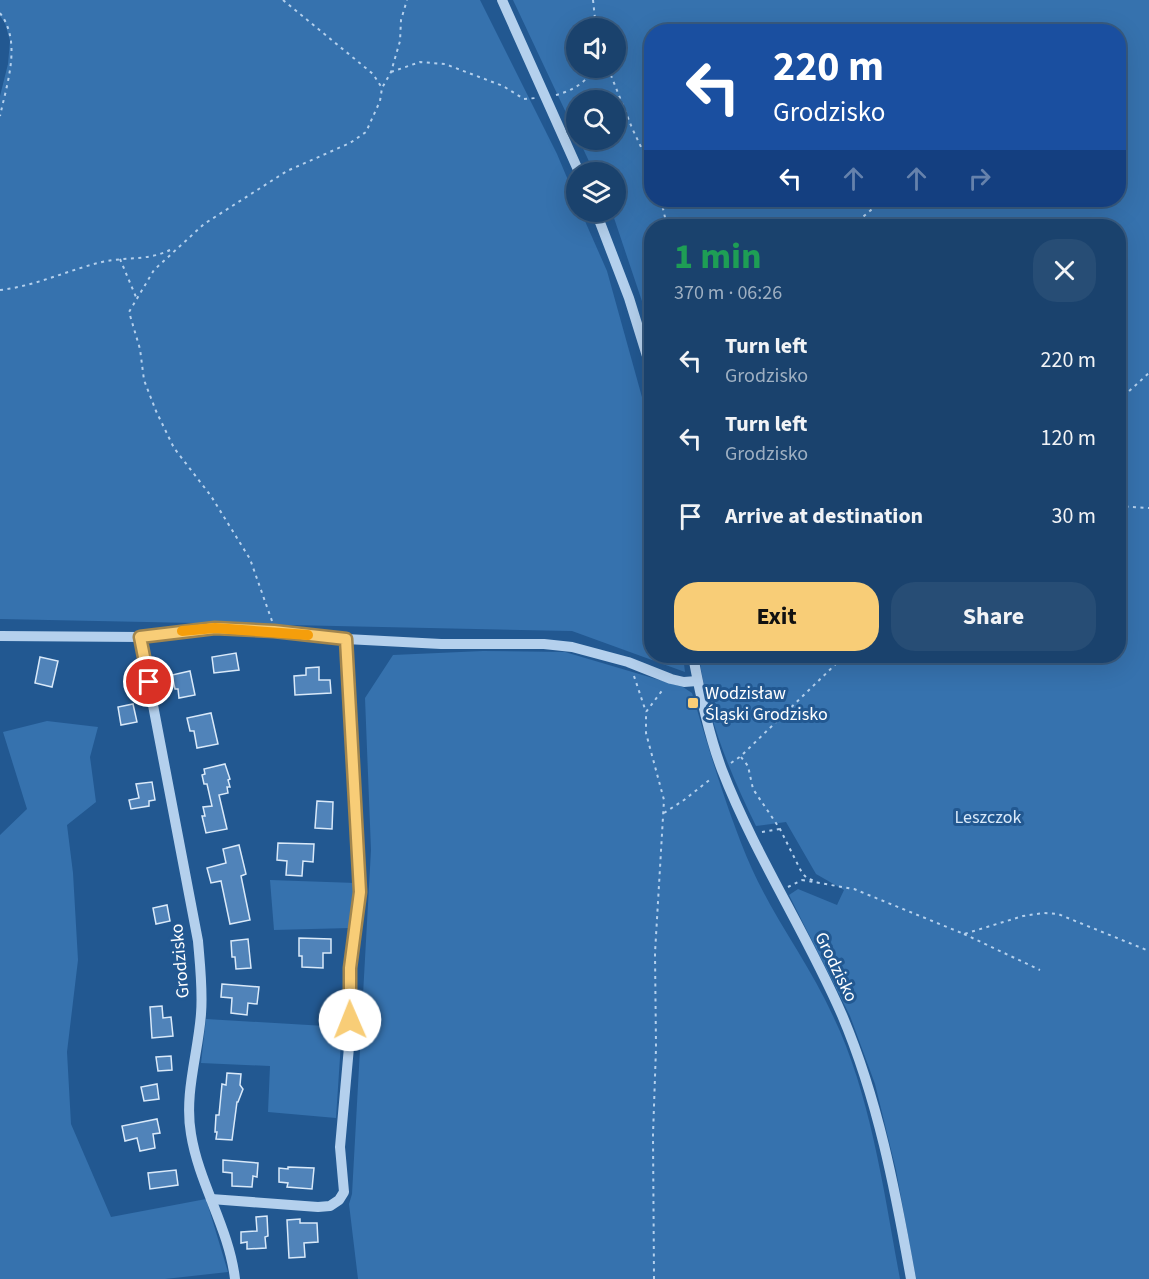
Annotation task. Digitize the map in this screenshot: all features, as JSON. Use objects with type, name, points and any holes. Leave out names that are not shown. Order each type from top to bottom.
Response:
[{"type":"street","points":[[502,0],[575,162]]},
{"type":"street","points":[[600,222],[644,344]]},
{"type":"street","points":[[0,636],[140,637],[215,628],[441,644],[544,644],[572,647],[628,662],[671,679],[684,682],[697,681]]},
{"type":"street","name":"Grodzisko","points":[[140,637],[198,941],[201,1015],[189,1102],[190,1132],[198,1163],[233,1264],[234,1279]]},
{"type":"street","points":[[211,1199],[318,1207],[330,1206],[339,1200],[344,1192],[340,1147],[350,1036],[350,968],[360,892],[346,639]]},
{"type":"street","name":"Grodzisko","points":[[694,663],[709,730],[722,770],[751,834],[841,1014],[869,1087],[891,1174],[911,1279]]},
{"type":"path","points":[[283,0],[373,74],[382,88]]},
{"type":"path","points":[[274,631],[270,612],[250,559],[211,496],[174,448],[156,411],[144,380],[140,349],[129,312],[154,270],[178,246],[220,213],[287,171],[350,142],[366,132],[380,100],[382,88],[392,72],[407,0]]},
{"type":"path","points":[[593,0],[595,18]]},
{"type":"path","points":[[0,13],[7,22],[12,41],[11,61],[0,116]]},
{"type":"path","points":[[392,72],[420,62],[445,64],[503,86],[525,99],[547,98],[572,90],[586,78]]},
{"type":"path","points":[[612,78],[644,153]]},
{"type":"path","points":[[860,219],[875,207]]},
{"type":"path","points":[[0,290],[20,288],[104,261],[140,259],[168,252],[178,246]]},
{"type":"path","points":[[120,259],[136,297]]},
{"type":"path","points":[[1126,394],[1149,373]]},
{"type":"path","points":[[1126,507],[1149,508]]},
{"type":"path","points":[[628,662],[646,712],[646,733],[664,800],[655,953],[654,1279]]},
{"type":"path","points":[[825,885],[807,878],[780,829],[753,789],[748,766],[741,756],[837,663]]},
{"type":"path","points":[[646,712],[671,679]]},
{"type":"path","points":[[664,813],[722,770]]},
{"type":"path","points":[[751,834],[780,829]]},
{"type":"path","points":[[780,891],[807,878]]},
{"type":"path","points":[[802,880],[854,889],[964,934],[1040,970]]},
{"type":"path","points":[[964,934],[1023,916],[1043,913],[1058,914],[1149,951]]},
{"type":"green space","points":[[0,0],[480,0],[566,175],[566,222],[585,222],[607,271],[644,404],[644,657],[572,631],[0,619],[0,96],[8,64],[10,41],[5,23],[0,16]]},
{"type":"green space","name":"Leszczok","points":[[513,0],[1149,0],[1149,1279],[916,1279],[896,1170],[875,1084],[850,1016],[789,895],[798,889],[837,905],[844,890],[816,874],[786,822],[756,826],[720,743],[707,701],[700,663],[1126,663],[1126,219],[644,219],[644,307],[615,222],[626,222],[626,162],[589,162],[584,150],[626,150],[626,90],[566,90],[566,113]]},
{"type":"green space","points":[[483,651],[565,652],[683,687],[692,693],[727,804],[752,869],[824,997],[846,1046],[867,1111],[875,1145],[900,1279],[358,1279],[349,1204],[352,1194],[371,850],[365,698],[393,655]]},
{"type":"green space","points":[[660,663],[684,663],[685,672]]},
{"type":"green space","points":[[47,721],[98,727],[90,757],[96,802],[67,825],[73,873],[78,960],[67,1052],[71,1124],[111,1217],[206,1199],[228,1272],[165,1279],[0,1279],[0,835],[27,809],[3,732]]},
{"type":"green space","points":[[270,880],[356,883],[350,928],[274,930]]},
{"type":"green space","points":[[206,1019],[342,1027],[336,1118],[268,1112],[270,1066],[201,1063]]},
{"type":"building","points":[[236,653],[239,670],[214,673],[212,657]]},
{"type":"building","points":[[40,657],[58,661],[52,687],[35,683]]},
{"type":"building","points":[[319,667],[319,680],[330,680],[331,693],[295,695],[294,676],[306,675],[306,668]]},
{"type":"building","points":[[190,671],[195,695],[179,698],[172,675]]},
{"type":"building","points":[[133,704],[137,722],[121,725],[118,707]]},
{"type":"building","points":[[211,713],[218,744],[197,748],[194,731],[190,731],[187,718]]},
{"type":"building","points":[[225,764],[230,787],[227,787],[228,793],[219,795],[227,829],[206,833],[202,816],[205,816],[203,807],[212,806],[207,784],[204,784],[202,775],[205,774],[204,769]]},
{"type":"building","points":[[152,782],[155,800],[149,801],[149,806],[131,809],[129,800],[139,798],[136,784]]},
{"type":"building","points":[[317,801],[333,802],[332,829],[315,828]]},
{"type":"building","points":[[278,843],[314,844],[313,862],[303,861],[302,876],[286,875],[287,861],[277,860]]},
{"type":"building","points":[[239,845],[246,874],[241,876],[250,920],[230,924],[221,881],[211,883],[207,868],[226,863],[223,849]]},
{"type":"building","points":[[167,905],[170,921],[156,924],[153,908]]},
{"type":"building","points":[[299,938],[331,939],[331,953],[323,953],[323,968],[302,967],[302,956],[299,956]]},
{"type":"building","points":[[248,939],[251,968],[236,969],[235,957],[232,957],[231,941]]},
{"type":"building","points":[[222,984],[259,987],[257,1004],[248,1003],[247,1015],[231,1013],[232,998],[221,997]]},
{"type":"building","points":[[162,1006],[163,1018],[171,1017],[173,1036],[152,1038],[150,1007]]},
{"type":"building","points":[[171,1056],[172,1070],[158,1071],[156,1057]]},
{"type":"building","points":[[227,1073],[241,1074],[240,1085],[243,1089],[237,1102],[232,1140],[216,1139],[217,1132],[215,1132],[222,1084],[226,1085]]},
{"type":"building","points":[[157,1084],[159,1099],[144,1101],[141,1087]]},
{"type":"building","points":[[157,1119],[160,1133],[153,1134],[155,1148],[140,1151],[137,1138],[125,1141],[122,1126]]},
{"type":"building","points":[[223,1160],[258,1163],[257,1177],[253,1176],[252,1187],[232,1186],[232,1173],[223,1172]]},
{"type":"building","points":[[288,1167],[314,1168],[312,1189],[287,1187],[288,1183],[279,1182],[279,1168],[288,1169]]},
{"type":"building","points":[[176,1170],[178,1185],[150,1189],[148,1173]]},
{"type":"building","points":[[267,1216],[266,1248],[247,1249],[247,1242],[241,1243],[241,1232],[257,1231],[256,1217]]},
{"type":"building","points":[[300,1219],[300,1223],[317,1223],[318,1242],[304,1243],[305,1257],[289,1258],[287,1220]]},
{"type":"slow traffic","points":[[182,631],[215,628],[254,629],[308,635]]},
{"type":"place","name":"Wodzisław Śląski Grodzisko","points":[[693,703]]},
{"type":"route","points":[[149,682],[140,637],[215,628],[254,629],[346,639],[360,892],[350,968],[350,1020]]}]
